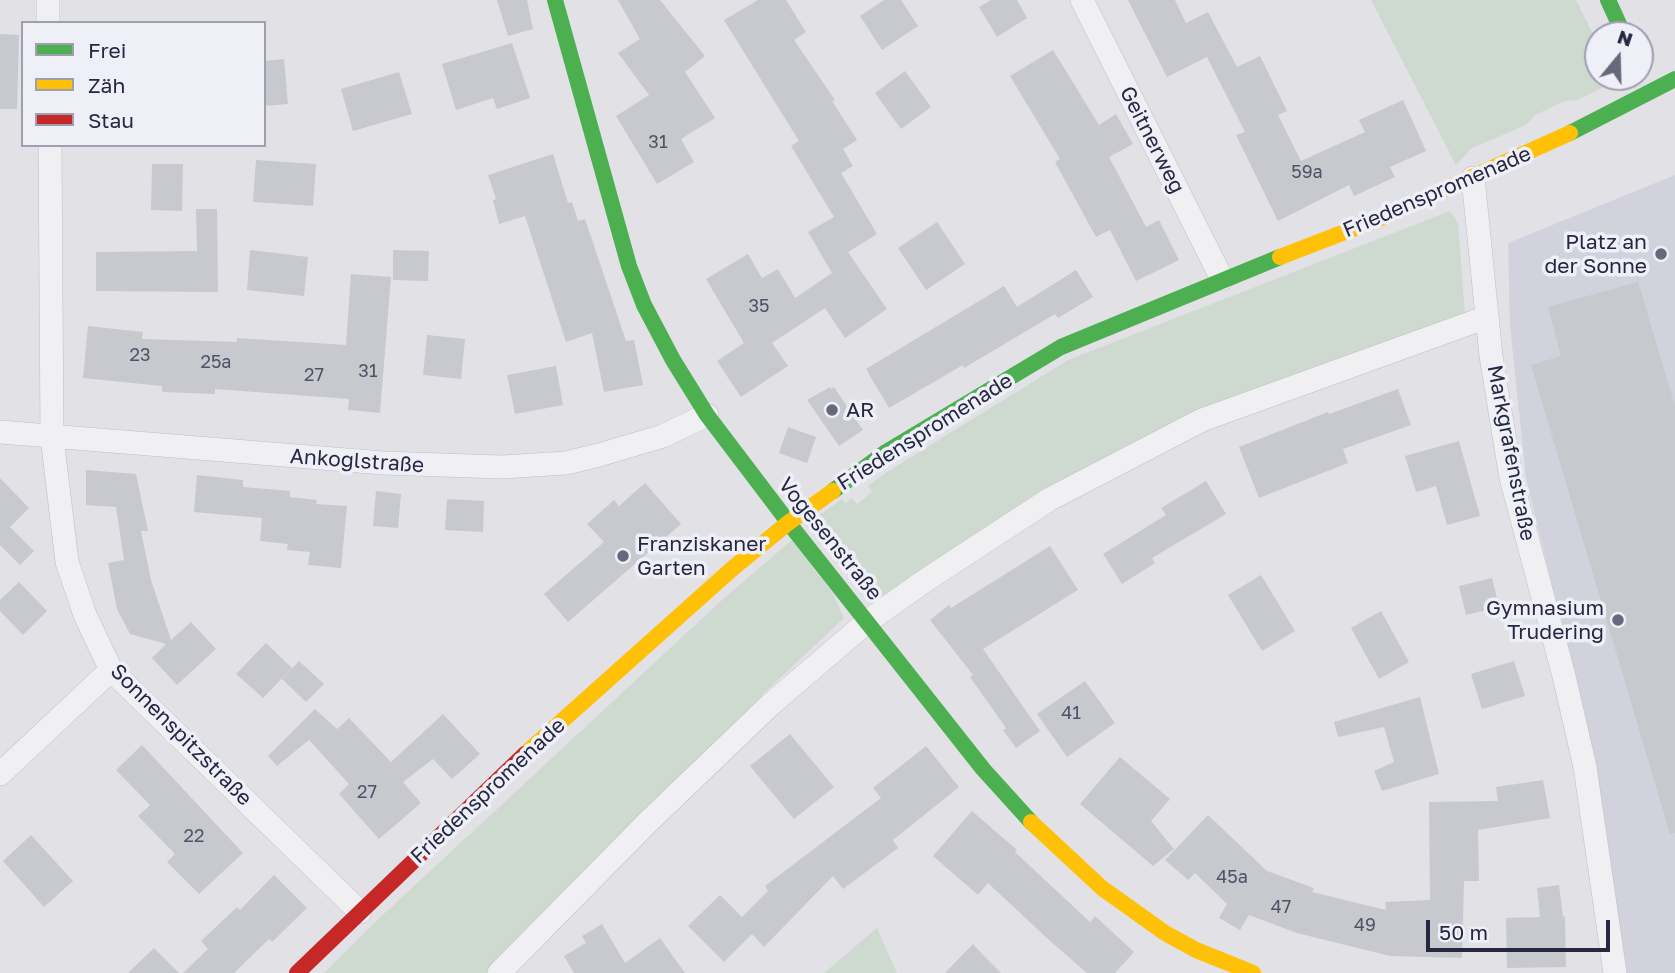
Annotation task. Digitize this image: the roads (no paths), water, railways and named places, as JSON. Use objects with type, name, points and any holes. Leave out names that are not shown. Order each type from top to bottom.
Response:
[{"type":"street","points":[[48,0],[48,21]]},
{"type":"street","name":"Vogesenstraße","points":[[555,0],[629,265],[644,305],[673,360],[707,415],[788,523],[983,769],[1041,833],[1102,888],[1165,933],[1196,950],[1253,973]]},
{"type":"street","name":"Geitnerweg","points":[[1082,0],[1222,279]]},
{"type":"street","points":[[1608,0],[1618,21]]},
{"type":"street","name":"Friedenspromenade","points":[[297,973],[529,750],[733,568],[788,523],[886,452],[1062,347],[1473,178],[1554,141],[1647,84],[1675,79]]},
{"type":"street","name":"Sonnenspitzstraße","points":[[50,147],[52,437],[67,562],[85,615],[111,670],[360,912]]},
{"type":"street","name":"Markgrafenstraße","points":[[1473,178],[1491,356],[1511,478],[1564,676],[1585,767],[1615,973]]},
{"type":"street","points":[[499,973],[648,822],[770,705],[868,621],[1049,499],[1202,420],[1487,317]]},
{"type":"street","name":"Ankoglstraße","points":[[0,432],[383,463],[502,467],[566,463],[623,449],[663,436],[707,415]]},
{"type":"street","points":[[0,774],[111,670]]},
{"type":"place","name":"Platz an der Sonne","points":[[1661,254]]},
{"type":"place","name":"AR","points":[[832,410]]},
{"type":"place","name":"Franziskaner Garten","points":[[623,556]]},
{"type":"place","name":"Gymnasium Trudering","points":[[1618,620]]}]
